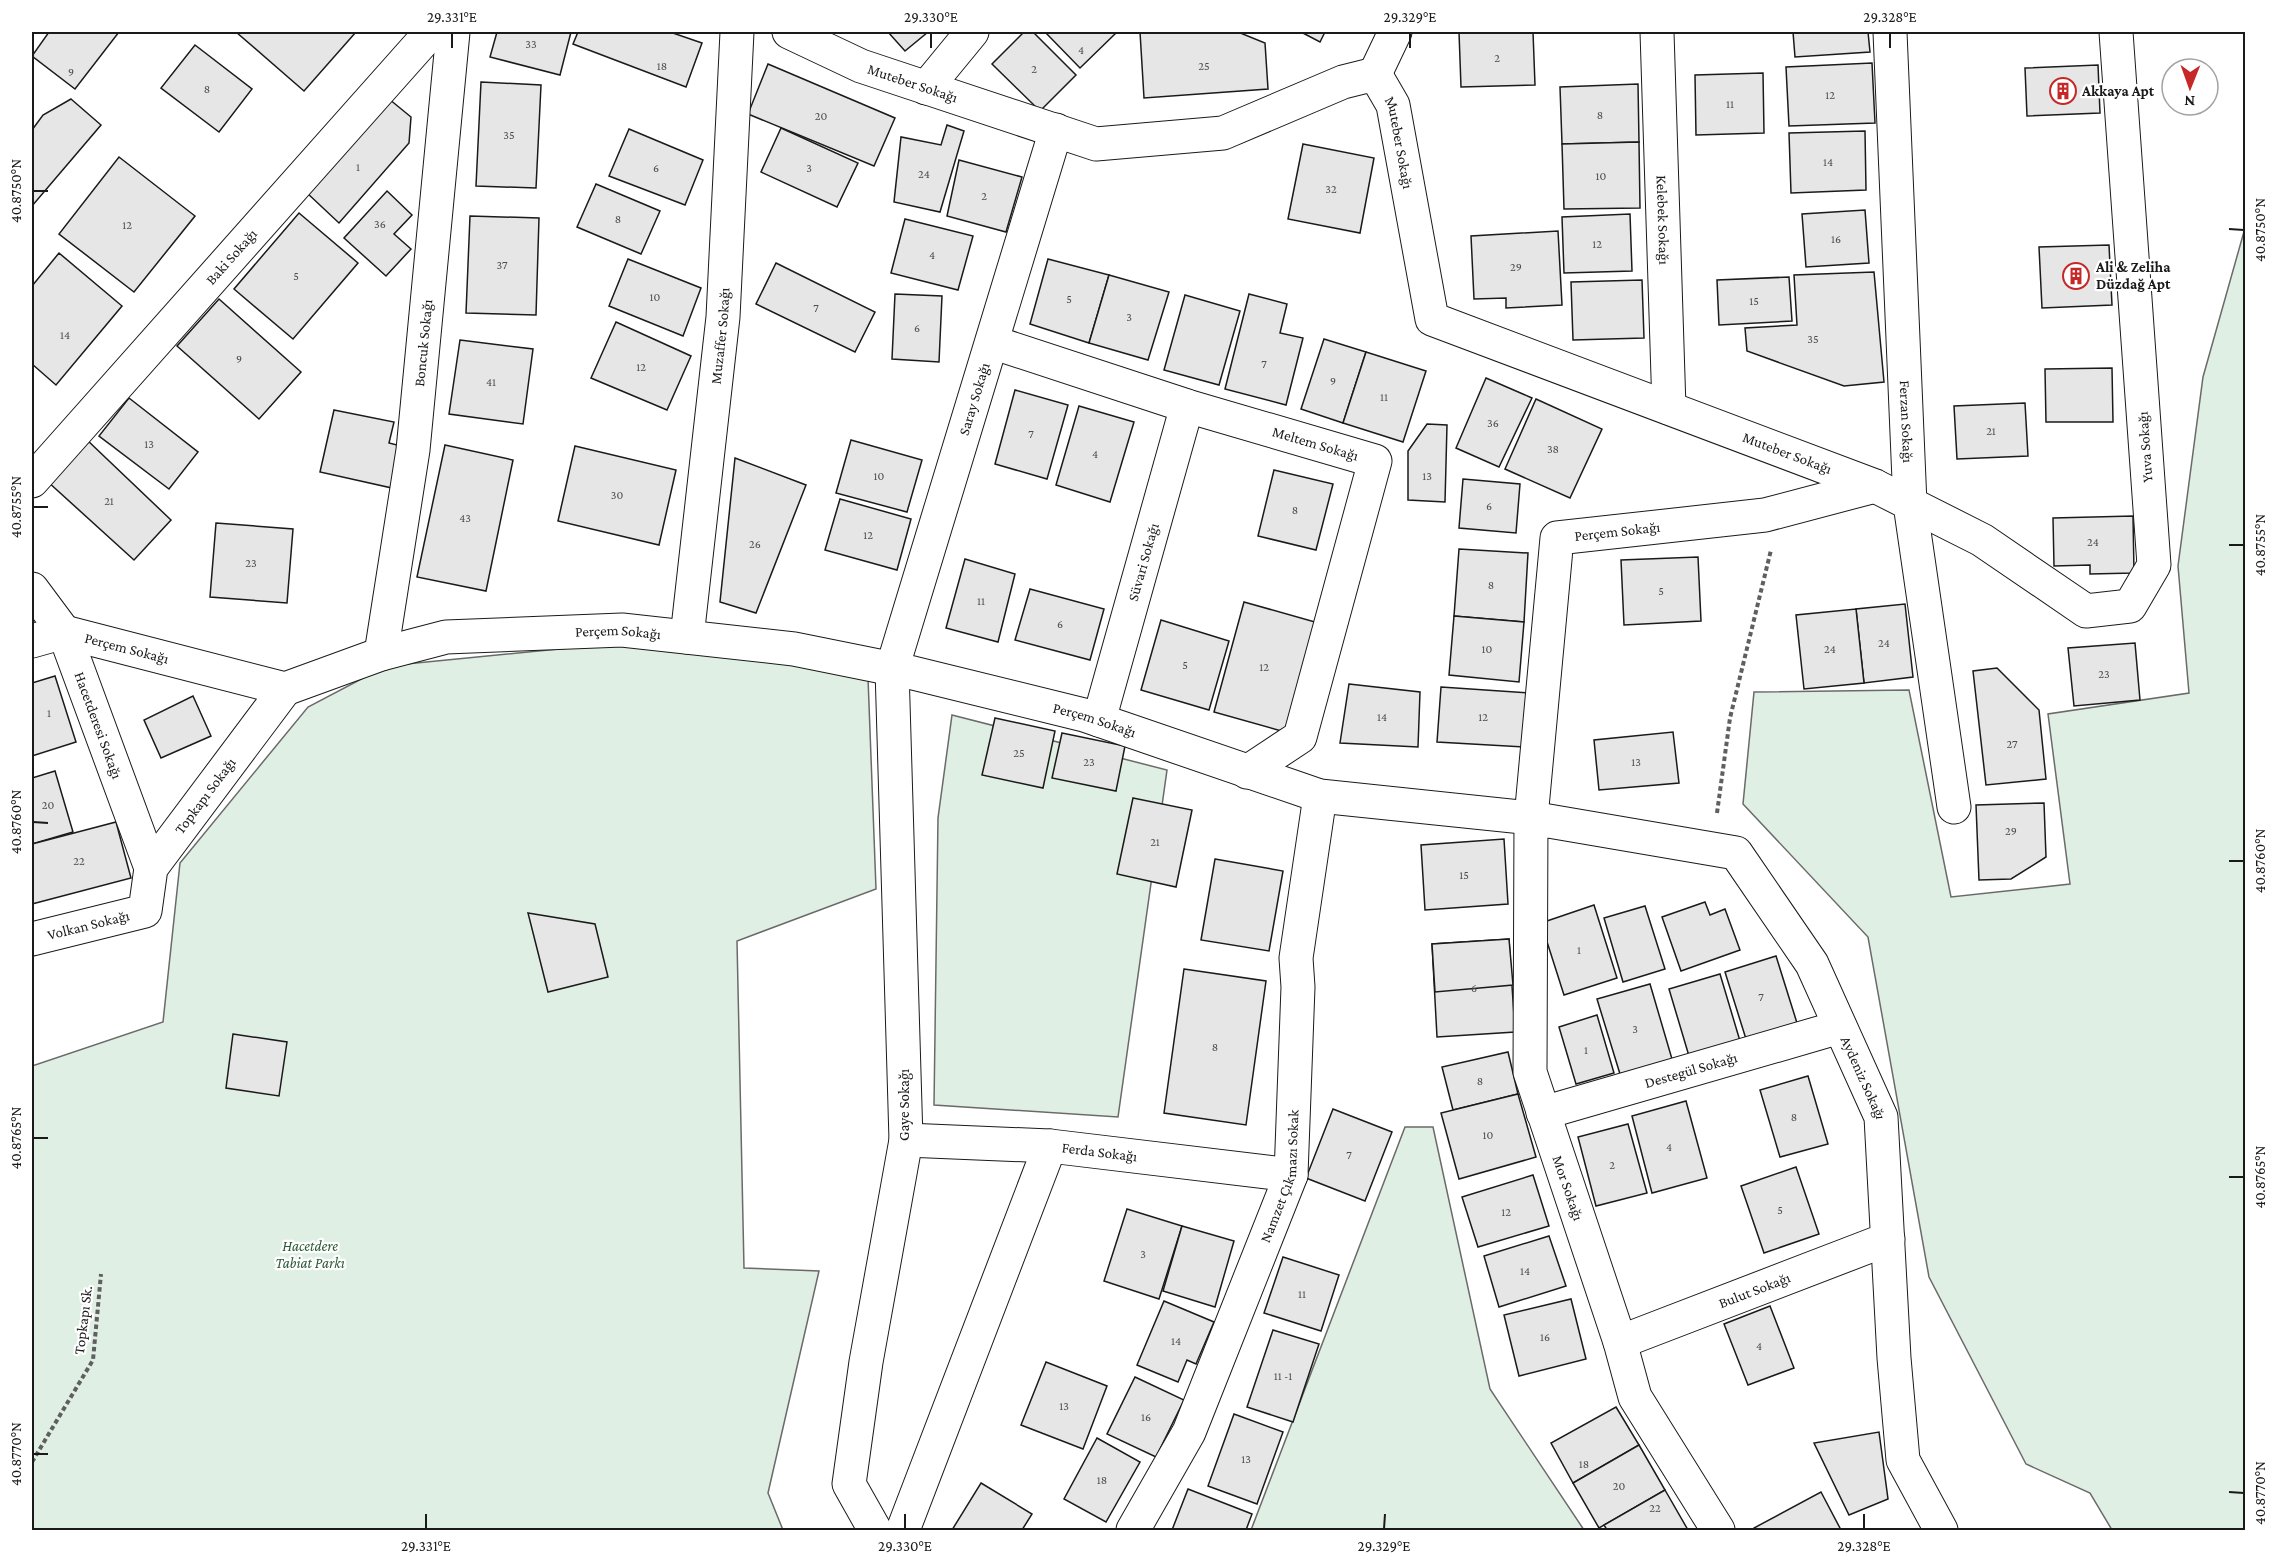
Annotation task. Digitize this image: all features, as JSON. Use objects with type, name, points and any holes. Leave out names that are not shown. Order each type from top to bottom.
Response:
[{"type":"street","name":"Baki Sokağı","points":[[32,481],[431,32]]},
{"type":"street","name":"Boncuk Sokağı","points":[[381,654],[413,450],[453,32]]},
{"type":"street","name":"Muzaffer Sokağı","points":[[687,638],[723,317],[737,32]]},
{"type":"street","name":"Muteber Sokağı","points":[[789,32],[861,66],[1096,144],[1223,133],[1343,82],[1375,74],[1393,105],[1432,319],[1875,486],[1910,504]]},
{"type":"street","points":[[926,88],[972,32]]},
{"type":"street","points":[[1375,74],[1395,32]]},
{"type":"street","name":"Kelebek Sokağı","points":[[1657,32],[1669,408]]},
{"type":"street","name":"Ferzan Sokağı","points":[[1890,32],[1910,504],[1954,807]]},
{"type":"street","name":"Yuva Sokağı","points":[[1910,504],[1982,540],[2086,611],[2130,606],[2154,565],[2116,32]]},
{"type":"street","name":"Saray Sokağı","points":[[892,669],[1056,130]]},
{"type":"street","name":"Meltem Sokağı","points":[[992,342],[1187,406],[1375,461],[1300,737],[1247,772]]},
{"type":"street","name":"Süvari Sokağı","points":[[1099,720],[1187,406]]},
{"type":"street","name":"Perçem Sokağı","points":[[64,632],[285,688],[381,654],[447,637],[622,630],[794,650],[892,669],[1099,720],[1320,796],[1531,818],[1557,538],[1766,515],[1875,486]]},
{"type":"street","name":"Hacetderesi Sokağı","points":[[32,589],[64,632],[152,868]]},
{"type":"street","points":[[32,641],[64,632]]},
{"type":"street","name":"Gaye Sokağı","points":[[875,1530],[849,1484],[866,1362],[906,1140],[892,669]]},
{"type":"street","name":"Topkapı Sokağı","points":[[146,911],[152,868],[285,688]]},
{"type":"street","name":"Namzet Çıkmazı Sokak","points":[[1133,1530],[1189,1432],[1291,1175],[1298,987],[1296,958],[1320,796]]},
{"type":"street","name":"Aydeniz Sokağı","points":[[1531,818],[1736,854],[1812,964],[1881,1118],[1894,1358],[1903,1460],[1933,1528]]},
{"type":"street","name":"Mor Sokağı","points":[[1531,818],[1530,1072],[1620,1341],[1635,1397],[1718,1530]]},
{"type":"street","name":"Volkan Sokağı","points":[[32,939],[146,911]]},
{"type":"street","name":"Destegül Sokağı","points":[[1543,1113],[1840,1027]]},
{"type":"street","name":"Ferda Sokağı","points":[[906,1140],[1050,1146],[1291,1175]]},
{"type":"street","points":[[903,1530],[1050,1146]]},
{"type":"street","name":"Bulut Sokağı","points":[[1620,1341],[1888,1239]]},
{"type":"path","points":[[1713,849],[1730,718],[1781,511]]},
{"type":"path","name":"Topkapı Sk.","points":[[32,1461],[93,1360],[101,1274]]},
{"type":"green space","points":[[2245,228],[2245,1530],[2112,1530],[2090,1493],[2026,1464],[1929,1277],[1868,937],[1743,804],[1754,692],[1909,690],[1951,897],[2070,884],[2048,714],[2189,693],[2178,566],[2203,377]]},
{"type":"green space","name":"Hacetdere Tabiat Parkı","points":[[630,642],[799,663],[868,678],[876,889],[737,941],[744,1268],[819,1271],[768,1493],[783,1530],[32,1530],[32,1066],[163,1022],[180,863],[308,707],[386,666]]},
{"type":"green space","points":[[952,715],[1167,770],[1118,1117],[934,1105],[938,818]]},
{"type":"green space","points":[[1405,1127],[1433,1127],[1490,1389],[1584,1530],[1251,1530]]},
{"type":"building","points":[[49,32],[119,32],[75,89],[32,56]]},
{"type":"building","points":[[236,32],[356,32],[304,91]]},
{"type":"building","points":[[497,32],[571,32],[560,75],[490,57]]},
{"type":"building","points":[[578,32],[670,32],[702,43],[686,87],[573,44]]},
{"type":"building","points":[[888,32],[928,32],[905,51]]},
{"type":"building","points":[[1024,32],[1033,32],[1076,75],[1040,111],[992,64]]},
{"type":"building","points":[[1045,32],[1117,32],[1080,68]]},
{"type":"building","points":[[1140,32],[1238,32],[1265,43],[1268,89],[1144,98]]},
{"type":"building","points":[[1301,32],[1325,32],[1320,42]]},
{"type":"building","points":[[1459,32],[1533,32],[1535,85],[1461,87]]},
{"type":"building","points":[[1793,32],[1868,32],[1870,52],[1795,57]]},
{"type":"building","points":[[195,45],[252,89],[219,132],[161,88]]},
{"type":"building","points":[[1872,63],[1875,123],[1789,126],[1786,67]]},
{"type":"building","points":[[768,64],[895,118],[874,166],[748,114]]},
{"type":"building","name":"Akkaya Apt","points":[[2098,65],[2100,113],[2027,116],[2025,68]]},
{"type":"building","points":[[1763,73],[1764,133],[1696,135],[1695,75]]},
{"type":"building","points":[[481,82],[541,85],[536,188],[476,186]]},
{"type":"building","points":[[1638,84],[1639,142],[1562,144],[1560,87]]},
{"type":"building","points":[[71,99],[101,125],[32,206],[32,130],[43,115]]},
{"type":"building","points":[[389,99],[411,117],[409,143],[339,223],[306,192]]},
{"type":"building","points":[[947,125],[964,131],[940,212],[894,202],[901,137],[941,145]]},
{"type":"building","points":[[781,128],[858,163],[837,207],[761,172]]},
{"type":"building","points":[[629,129],[703,160],[685,205],[609,176]]},
{"type":"building","points":[[1865,131],[1866,190],[1791,193],[1789,133]]},
{"type":"building","points":[[1639,142],[1640,208],[1564,209],[1562,144]]},
{"type":"building","points":[[1303,144],[1374,158],[1360,233],[1288,219]]},
{"type":"building","points":[[119,157],[195,216],[134,292],[59,234]]},
{"type":"building","points":[[959,160],[1022,177],[1006,232],[947,216]]},
{"type":"building","points":[[596,184],[660,211],[641,254],[577,227]]},
{"type":"building","points":[[387,191],[412,215],[394,234],[411,249],[386,276],[344,238]]},
{"type":"building","points":[[1865,210],[1869,263],[1806,267],[1802,214]]},
{"type":"building","points":[[299,213],[358,263],[293,339],[234,289]]},
{"type":"building","points":[[1630,214],[1632,271],[1564,273],[1562,217]]},
{"type":"building","points":[[470,216],[539,218],[536,315],[466,313]]},
{"type":"building","points":[[905,219],[973,236],[958,290],[891,273]]},
{"type":"building","points":[[1558,231],[1562,305],[1506,308],[1506,298],[1474,299],[1471,236]]},
{"type":"building","name":"Ali & Zeliha Düzdağ Apt","points":[[2109,245],[2112,305],[2042,308],[2039,247]]},
{"type":"building","points":[[59,253],[122,306],[56,385],[32,364],[32,286]]},
{"type":"building","points":[[628,259],[701,288],[683,336],[609,306]]},
{"type":"building","points":[[1048,259],[1109,275],[1089,343],[1030,324]]},
{"type":"building","points":[[776,263],[875,312],[855,352],[756,304]]},
{"type":"building","points":[[1874,272],[1884,382],[1844,386],[1747,351],[1745,328],[1797,325],[1794,275]]},
{"type":"building","points":[[1109,275],[1169,292],[1148,360],[1089,343]]},
{"type":"building","points":[[1789,277],[1792,321],[1719,325],[1717,280]]},
{"type":"building","points":[[1642,280],[1644,338],[1573,340],[1571,282]]},
{"type":"building","points":[[895,294],[942,296],[939,362],[892,359]]},
{"type":"building","points":[[1249,294],[1287,304],[1280,333],[1303,338],[1286,405],[1225,389]]},
{"type":"building","points":[[1185,295],[1240,311],[1219,385],[1164,370]]},
{"type":"building","points":[[219,299],[301,372],[259,419],[177,346]]},
{"type":"building","points":[[616,322],[691,356],[667,410],[591,378]]},
{"type":"building","points":[[1324,339],[1366,352],[1343,423],[1301,409]]},
{"type":"building","points":[[460,340],[533,349],[523,424],[449,414]]},
{"type":"building","points":[[1366,352],[1426,371],[1403,442],[1343,423]]},
{"type":"building","points":[[2112,368],[2113,422],[2046,422],[2045,369]]},
{"type":"building","points":[[1486,378],[1532,398],[1499,467],[1456,448]]},
{"type":"building","points":[[1015,390],[1068,405],[1047,479],[995,464]]},
{"type":"building","points":[[129,398],[198,452],[169,489],[99,436]]},
{"type":"building","points":[[1536,399],[1602,429],[1570,498],[1505,469]]},
{"type":"building","points":[[2025,403],[2028,456],[1957,459],[1954,406]]},
{"type":"building","points":[[1079,406],[1134,422],[1110,502],[1056,485]]},
{"type":"building","points":[[334,410],[394,422],[389,443],[401,446],[392,488],[320,472]]},
{"type":"building","points":[[1427,424],[1447,425],[1445,502],[1408,500],[1408,451]]},
{"type":"building","points":[[86,439],[171,520],[134,560],[47,481]]},
{"type":"building","points":[[851,440],[922,460],[907,512],[836,493]]},
{"type":"building","points":[[445,445],[513,460],[486,591],[417,577]]},
{"type":"building","points":[[575,446],[676,470],[659,545],[558,521]]},
{"type":"building","points":[[735,458],[806,485],[756,613],[720,602]]},
{"type":"building","points":[[1274,470],[1333,484],[1316,550],[1258,536]]},
{"type":"building","points":[[1463,479],[1520,484],[1516,533],[1459,528]]},
{"type":"building","points":[[840,499],[911,519],[897,570],[825,550]]},
{"type":"building","points":[[2133,516],[2134,573],[2090,574],[2090,565],[2054,566],[2053,518]]},
{"type":"building","points":[[216,523],[293,529],[287,603],[210,597]]},
{"type":"building","points":[[1459,549],[1528,553],[1524,622],[1454,616]]},
{"type":"building","points":[[1698,557],[1701,621],[1624,625],[1621,560]]},
{"type":"building","points":[[965,559],[1015,574],[998,642],[946,628]]},
{"type":"building","points":[[1030,589],[1104,609],[1090,660],[1015,640]]},
{"type":"building","points":[[1244,602],[1315,622],[1285,732],[1214,712]]},
{"type":"building","points":[[1905,604],[1913,677],[1864,683],[1856,609]]},
{"type":"building","points":[[1856,609],[1864,683],[1804,689],[1796,615]]},
{"type":"building","points":[[1454,616],[1524,622],[1519,682],[1449,675]]},
{"type":"building","points":[[1161,620],[1229,641],[1209,710],[1141,690]]},
{"type":"building","points":[[2135,643],[2140,700],[2074,706],[2068,648]]},
{"type":"building","points":[[1997,668],[2039,710],[2046,779],[1986,785],[1973,671]]},
{"type":"building","points":[[55,676],[76,742],[32,756],[32,683]]},
{"type":"building","points":[[1349,684],[1420,692],[1418,747],[1340,743]]},
{"type":"building","points":[[1441,687],[1528,693],[1524,747],[1437,742]]},
{"type":"building","points":[[193,696],[211,736],[161,758],[144,720]]},
{"type":"building","points":[[995,718],[1055,731],[1043,788],[982,775]]},
{"type":"building","points":[[1673,732],[1679,783],[1599,790],[1594,740]]},
{"type":"building","points":[[1062,733],[1125,746],[1116,791],[1052,778]]},
{"type":"building","points":[[55,771],[73,832],[32,844],[32,778]]},
{"type":"building","points":[[1133,798],[1192,810],[1176,887],[1117,874]]},
{"type":"building","points":[[2044,803],[2046,857],[2011,879],[1979,880],[1976,805]]},
{"type":"building","points":[[116,822],[131,878],[32,904],[32,844]]},
{"type":"building","points":[[1504,839],[1508,904],[1425,910],[1421,845]]},
{"type":"building","points":[[1215,859],[1283,871],[1269,951],[1201,940]]},
{"type":"building","points":[[1705,902],[1710,915],[1725,909],[1740,950],[1681,971],[1662,917]]},
{"type":"building","points":[[1594,905],[1617,978],[1564,995],[1541,923]]},
{"type":"building","points":[[1645,906],[1665,969],[1623,982],[1604,918]]},
{"type":"building","points":[[528,913],[595,924],[608,977],[548,992]]},
{"type":"building","points":[[1509,939],[1515,1032],[1437,1037],[1432,944]]},
{"type":"building","points":[[1509,939],[1513,985],[1435,992],[1432,944]]},
{"type":"building","points":[[1776,956],[1797,1023],[1746,1039],[1725,972]]},
{"type":"building","points":[[1184,969],[1266,981],[1246,1125],[1164,1113]]},
{"type":"building","points":[[1720,974],[1740,1041],[1689,1056],[1669,989]]},
{"type":"building","points":[[1650,984],[1672,1059],[1620,1074],[1597,999]]},
{"type":"building","points":[[1597,1015],[1614,1073],[1576,1084],[1559,1027]]},
{"type":"building","points":[[233,1034],[287,1042],[279,1096],[226,1088]]},
{"type":"building","points":[[1508,1052],[1518,1094],[1453,1110],[1442,1067]]},
{"type":"building","points":[[1808,1076],[1828,1144],[1780,1157],[1760,1090]]},
{"type":"building","points":[[1518,1094],[1536,1157],[1459,1179],[1441,1113]]},
{"type":"building","points":[[1686,1101],[1707,1178],[1652,1193],[1632,1116]]},
{"type":"building","points":[[1333,1109],[1392,1132],[1365,1201],[1306,1178]]},
{"type":"building","points":[[1628,1124],[1647,1193],[1596,1206],[1578,1137]]},
{"type":"building","points":[[1796,1167],[1819,1234],[1764,1253],[1741,1186]]},
{"type":"building","points":[[1533,1175],[1549,1226],[1478,1247],[1462,1197]]},
{"type":"building","points":[[1127,1209],[1182,1226],[1159,1299],[1104,1281]]},
{"type":"building","points":[[1182,1226],[1234,1241],[1215,1307],[1163,1291]]},
{"type":"building","points":[[1549,1236],[1566,1286],[1499,1307],[1484,1256]]},
{"type":"building","points":[[1283,1257],[1339,1275],[1321,1331],[1264,1313]]},
{"type":"building","points":[[1571,1299],[1586,1359],[1519,1376],[1504,1315]]},
{"type":"building","points":[[1164,1301],[1214,1322],[1196,1364],[1187,1360],[1178,1382],[1137,1365]]},
{"type":"building","points":[[1770,1306],[1794,1368],[1748,1385],[1724,1324]]},
{"type":"building","points":[[1273,1330],[1319,1344],[1293,1422],[1247,1407]]},
{"type":"building","points":[[1046,1362],[1107,1386],[1083,1449],[1021,1425]]},
{"type":"building","points":[[1135,1377],[1184,1400],[1156,1457],[1107,1434]]},
{"type":"building","points":[[1616,1407],[1639,1445],[1573,1483],[1551,1443]]},
{"type":"building","points":[[1234,1414],[1283,1432],[1257,1504],[1208,1486]]},
{"type":"building","points":[[1879,1432],[1888,1499],[1849,1515],[1814,1443]]},
{"type":"building","points":[[1097,1438],[1140,1462],[1106,1522],[1064,1499]]},
{"type":"building","points":[[1639,1445],[1665,1490],[1599,1528],[1573,1483]]},
{"type":"building","points":[[981,1483],[1032,1514],[1022,1530],[952,1530]]},
{"type":"building","points":[[1188,1489],[1252,1514],[1246,1530],[1172,1530]]},
{"type":"building","points":[[1665,1490],[1688,1530],[1607,1530],[1604,1525]]},
{"type":"building","points":[[1821,1492],[1841,1530],[1755,1530],[1754,1528]]},
{"type":"place","name":"Akkaya Apt","points":[[2063,91]]},
{"type":"place","name":"Ali & Zeliha Düzdağ Apt","points":[[2076,276]]}]
